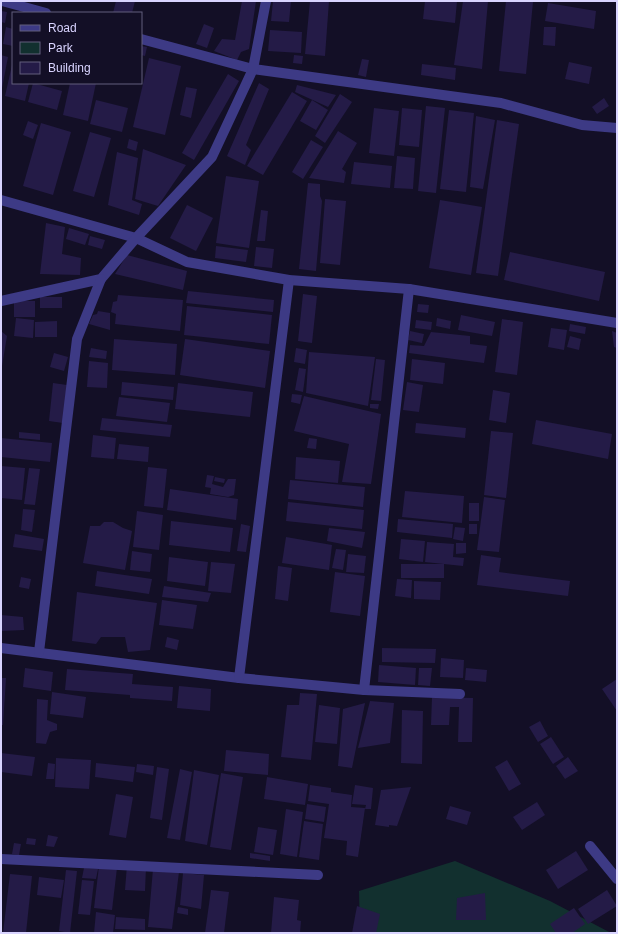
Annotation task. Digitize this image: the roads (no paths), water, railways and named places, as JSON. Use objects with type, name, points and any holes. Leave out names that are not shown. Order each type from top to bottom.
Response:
[{"type":"street","points":[[2,1],[42,12]]},
{"type":"street","points":[[39,652],[77,339],[101,279],[136,238],[212,157],[253,69],[266,1]]},
{"type":"street","points":[[142,39],[253,69],[501,103],[582,125],[617,128]]},
{"type":"street","points":[[1,200],[136,238],[187,262],[289,280],[409,289],[617,323]]},
{"type":"street","points":[[1,301],[101,279]]},
{"type":"street","points":[[239,678],[289,280]]},
{"type":"street","points":[[364,690],[409,289]]},
{"type":"street","points":[[1,648],[239,678],[364,690],[460,694]]},
{"type":"street","points":[[590,846],[617,879]]},
{"type":"street","points":[[1,859],[318,875]]}]
